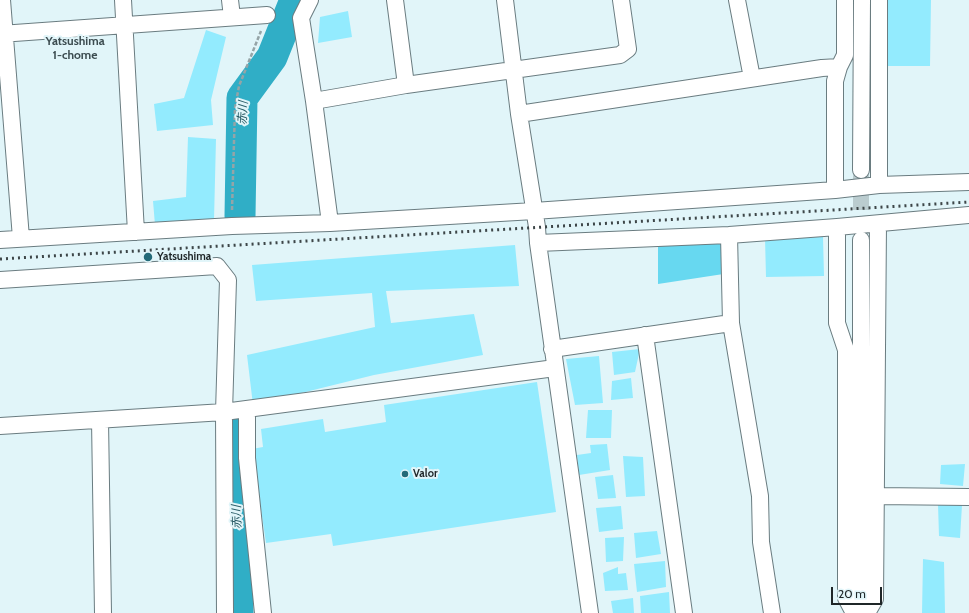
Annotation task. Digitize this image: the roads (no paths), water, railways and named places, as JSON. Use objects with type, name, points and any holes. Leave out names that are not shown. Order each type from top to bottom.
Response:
[{"type":"street","points":[[2,0],[2,34],[21,238]]},
{"type":"street","points":[[123,0],[136,232]]},
{"type":"street","points":[[230,0],[232,17]]},
{"type":"street","points":[[310,0],[301,18],[314,101],[330,223]]},
{"type":"street","points":[[395,0],[406,85]]},
{"type":"street","points":[[505,0],[519,114],[537,227],[552,349],[590,613]]},
{"type":"street","points":[[314,101],[406,85],[620,55],[628,49],[621,0]]},
{"type":"street","points":[[737,0],[752,78]]},
{"type":"street","points":[[835,190],[835,82],[839,67],[845,55],[845,0]]},
{"type":"street","points":[[861,170],[862,0]]},
{"type":"street","points":[[879,0],[879,185]]},
{"type":"street","points":[[2,34],[267,15]]},
{"type":"street","points":[[519,114],[752,78],[839,67]]},
{"type":"street","points":[[0,240],[232,226],[330,223],[534,211],[835,190],[879,185],[969,182]]},
{"type":"street","points":[[538,243],[729,235],[878,224],[969,215]]},
{"type":"street","points":[[867,613],[875,599],[878,224]]},
{"type":"street","points":[[838,227],[837,323],[846,350],[846,598],[854,613]]},
{"type":"street","points":[[729,235],[731,323],[760,496],[761,542],[772,613]]},
{"type":"street","points":[[861,240],[861,613]]},
{"type":"street","points":[[0,280],[217,266],[228,280],[224,412],[225,613]]},
{"type":"street","points":[[552,349],[731,323]]},
{"type":"street","points":[[645,335],[684,613]]},
{"type":"street","points":[[0,426],[224,412],[555,368]]},
{"type":"street","points":[[247,409],[247,458],[263,613]]},
{"type":"street","points":[[100,420],[103,613]]},
{"type":"street","points":[[876,496],[969,497]]},
{"type":"waterway","name":"赤川","points":[[240,216],[242,98],[272,57],[295,0]]},
{"type":"waterway","name":"赤川","points":[[235,421],[238,613]]},
{"type":"tunnel","points":[[861,170],[861,239]]},
{"type":"railway","points":[[0,259],[969,202]]},
{"type":"place","name":"Yatsushima","points":[[148,257]]},
{"type":"place","name":"Valor","points":[[405,474]]},
{"type":"district","name":"Yatsushima 1-chome","points":[[75,48]]}]
